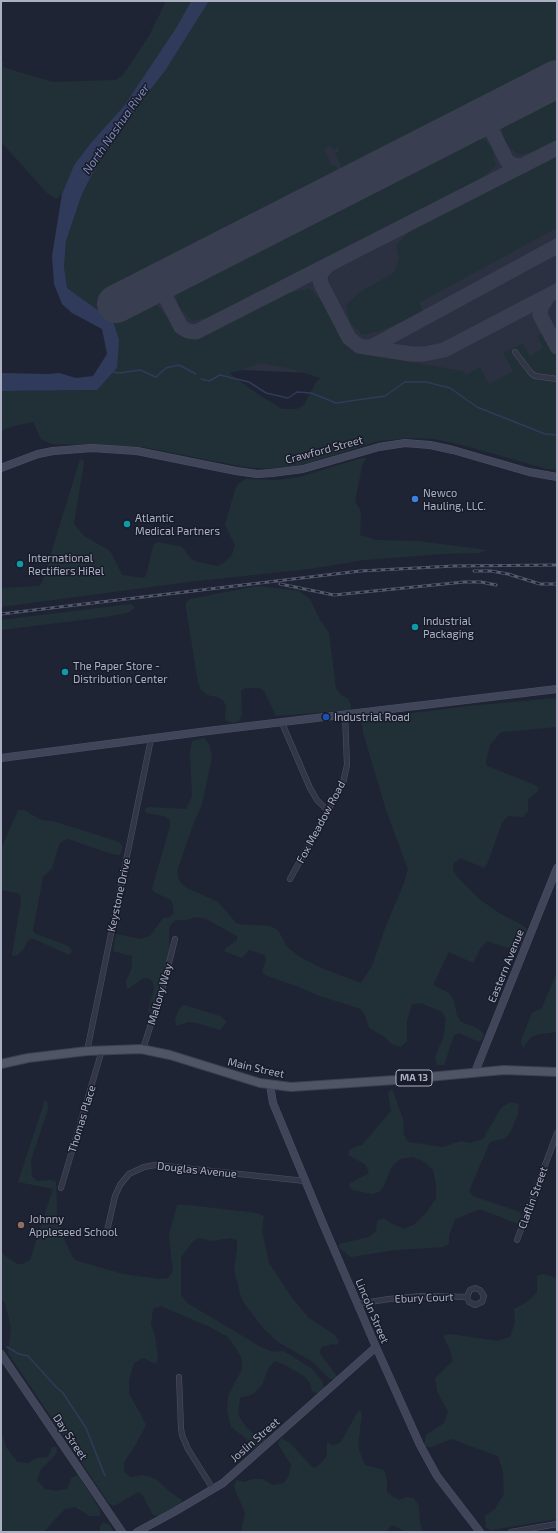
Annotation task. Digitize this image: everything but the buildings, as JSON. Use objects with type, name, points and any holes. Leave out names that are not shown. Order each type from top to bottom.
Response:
[{"type":"main road","name":"Main Street","points":[[1,1064],[28,1058],[87,1050],[143,1049],[170,1055],[249,1080],[270,1085],[291,1087],[309,1087],[395,1080],[512,1069],[557,1072]]},
{"type":"street","points":[[515,352],[535,376],[557,379]]},
{"type":"street","name":"Crawford Street","points":[[1,468],[38,454],[53,451],[92,448],[137,451],[257,474],[303,469],[379,447],[412,444],[430,445],[453,450],[526,471],[557,477]]},
{"type":"street","points":[[1,758],[557,689]]},
{"type":"street","name":"Fox Meadow Road","points":[[290,879],[343,783],[347,752],[345,716]]},
{"type":"street","points":[[282,722],[310,788],[317,800],[328,811]]},
{"type":"street","name":"Keystone Drive","points":[[87,1050],[151,740]]},
{"type":"street","name":"Eastern Avenue","points":[[475,1072],[557,868]]},
{"type":"street","name":"Mallory Way","points":[[143,1049],[164,983],[175,939]]},
{"type":"street","name":"Thomas Place","points":[[61,1188],[102,1050]]},
{"type":"street","name":"Lincoln Street","points":[[270,1085],[273,1103],[305,1181],[357,1304],[428,1461],[458,1504],[480,1532]]},
{"type":"street","name":"Claflin Street","points":[[517,1240],[557,1133]]},
{"type":"street","name":"Douglas Avenue","points":[[107,1231],[120,1185],[128,1174],[144,1167],[155,1166],[305,1181]]},
{"type":"street","name":"Ebury Court","points":[[357,1304],[407,1297],[467,1297]]},
{"type":"street","name":"Joslin Street","points":[[137,1532],[223,1482],[376,1347]]},
{"type":"street","name":"Day Street","points":[[1,1354],[122,1532]]},
{"type":"street","points":[[179,1377],[180,1428],[182,1435],[188,1449],[213,1489]]},
{"type":"street","points":[[511,1532],[557,1524]]},
{"type":"shaded area","points":[[166,1],[191,1],[176,28],[124,106],[90,144],[74,165],[62,194],[56,199],[47,193],[1,142],[1,62],[4,63],[3,66],[5,68],[53,82],[116,80],[123,75],[149,36]]},
{"type":"shaded area","points":[[209,1],[557,1],[557,65],[344,174],[335,153],[339,151],[338,148],[333,150],[330,145],[324,149],[332,166],[336,165],[341,175],[109,293],[121,316],[153,300],[180,333],[193,337],[201,335],[289,293],[309,288],[324,303],[345,342],[354,352],[463,371],[466,375],[480,367],[489,384],[513,371],[503,353],[523,343],[530,356],[543,348],[537,336],[545,332],[557,354],[557,470],[547,469],[466,446],[434,439],[411,438],[378,441],[309,463],[275,469],[245,467],[143,447],[52,444],[41,439],[33,422],[13,426],[1,431],[1,391],[97,390],[117,368],[113,321],[67,288],[64,267],[66,241],[82,194],[101,157],[165,71]],"holes":[[[260,363],[287,368],[321,378],[316,382],[304,405],[297,409],[282,409],[259,395],[229,373]]]},
{"type":"shaded area","points":[[557,21],[557,406],[388,376],[127,364],[108,297],[113,272],[314,140]]},
{"type":"shaded area","points":[[557,94],[557,142],[537,151],[518,155],[504,141],[501,122]]},
{"type":"shaded area","points":[[479,133],[492,148],[496,165],[482,179],[444,201],[254,297],[210,317],[192,321],[178,306],[175,288]]},
{"type":"shaded area","points":[[557,154],[557,228],[419,303],[424,312],[380,331],[362,335],[350,322],[346,305],[361,291],[390,275],[395,270],[399,259],[396,245],[410,231],[457,204]]},
{"type":"shaded area","points":[[366,458],[362,466],[355,502],[360,509],[360,535],[375,540],[418,541],[487,550],[478,553],[442,554],[364,560],[309,569],[188,582],[1,607],[1,588],[39,586],[42,583],[80,459],[84,462],[74,522],[75,525],[84,536],[110,551],[122,575],[143,578],[146,576],[153,546],[157,542],[182,547],[191,559],[198,562],[218,566],[225,562],[232,555],[235,545],[225,525],[235,490],[238,484],[246,479],[278,480],[299,477]]},
{"type":"shaded area","points":[[258,586],[299,591],[310,599],[320,620],[329,633],[336,688],[340,694],[348,699],[351,706],[350,710],[276,716],[264,691],[259,688],[245,688],[241,691],[242,714],[239,721],[232,723],[225,720],[226,706],[223,700],[207,695],[201,690],[198,682],[186,603],[190,599]]},
{"type":"shaded area","points":[[131,604],[135,608],[127,613],[1,630],[1,620]]},
{"type":"shaded area","points":[[557,698],[557,727],[501,732],[490,745],[486,762],[487,766],[535,785],[539,788],[537,792],[528,799],[528,811],[523,817],[508,816],[502,823],[487,864],[484,868],[460,858],[454,863],[453,870],[458,878],[479,899],[499,913],[527,929],[517,951],[487,941],[480,949],[473,963],[449,952],[433,985],[449,993],[454,1001],[457,1016],[461,1022],[477,1028],[483,1033],[483,1038],[479,1042],[459,1033],[454,1035],[444,1065],[437,1065],[435,1056],[444,1036],[446,1019],[442,1012],[421,1003],[412,1004],[407,1021],[407,1041],[401,1047],[391,1044],[385,1037],[369,1028],[365,1015],[361,1009],[317,995],[265,975],[262,971],[266,960],[265,955],[249,950],[242,958],[226,952],[224,950],[237,940],[237,936],[206,919],[197,917],[185,920],[176,920],[171,924],[169,929],[169,952],[163,978],[151,1012],[148,1011],[154,988],[153,982],[150,979],[142,979],[127,989],[126,981],[132,967],[132,956],[113,951],[116,934],[141,939],[150,936],[163,918],[170,917],[174,913],[171,900],[154,892],[152,889],[170,826],[170,820],[164,816],[146,813],[145,810],[148,807],[186,809],[192,796],[190,752],[192,741],[204,738],[209,744],[212,757],[202,804],[177,871],[180,882],[187,888],[218,902],[237,924],[270,926],[278,930],[287,947],[300,957],[321,968],[361,983],[372,966],[408,869],[387,813],[363,732],[362,723],[364,719],[469,706]]},
{"type":"shaded area","points":[[18,810],[24,810],[41,820],[53,821],[119,842],[123,847],[120,855],[112,854],[68,839],[62,841],[59,845],[52,868],[43,877],[33,931],[36,934],[68,946],[72,951],[69,955],[32,938],[28,940],[24,948],[17,956],[12,955],[21,901],[20,895],[17,893],[1,890],[1,849]]},
{"type":"shaded area","points":[[557,972],[557,1032],[539,1034],[531,1037],[523,1048],[521,1041],[532,1013],[542,1008]]},
{"type":"shaded area","points":[[184,1005],[220,1016],[227,1022],[220,1030],[197,1023],[188,1022],[176,1026],[175,1019],[179,1009]]},
{"type":"shaded area","points":[[392,1089],[403,1119],[404,1135],[408,1142],[443,1147],[461,1141],[470,1143],[483,1139],[501,1108],[510,1102],[519,1104],[518,1114],[510,1133],[505,1138],[490,1142],[469,1191],[473,1196],[520,1212],[522,1220],[518,1224],[480,1209],[455,1219],[449,1235],[449,1244],[443,1247],[395,1250],[351,1257],[339,1248],[339,1244],[369,1237],[376,1231],[377,1221],[384,1218],[392,1224],[405,1229],[415,1224],[427,1212],[436,1198],[436,1184],[433,1170],[423,1161],[412,1157],[400,1159],[392,1166],[384,1186],[379,1192],[372,1194],[353,1190],[350,1187],[349,1184],[369,1173],[365,1164],[348,1155],[350,1149],[362,1145],[391,1111],[388,1093]]},
{"type":"shaded area","points":[[45,1100],[47,1101],[48,1109],[31,1160],[32,1176],[36,1181],[51,1180],[56,1182],[57,1215],[62,1234],[75,1260],[123,1274],[159,1279],[168,1278],[173,1271],[169,1235],[177,1205],[257,1213],[264,1216],[262,1231],[269,1263],[292,1298],[309,1318],[335,1335],[339,1342],[337,1345],[333,1344],[321,1347],[320,1354],[337,1376],[335,1379],[330,1379],[313,1362],[278,1342],[264,1329],[246,1306],[241,1297],[234,1269],[237,1240],[230,1238],[212,1241],[199,1238],[193,1241],[181,1257],[181,1295],[187,1303],[261,1347],[273,1352],[283,1351],[295,1358],[312,1369],[322,1381],[324,1389],[318,1394],[312,1391],[310,1383],[304,1376],[275,1361],[269,1367],[262,1385],[253,1394],[240,1398],[238,1415],[247,1428],[255,1435],[263,1436],[266,1440],[251,1451],[248,1447],[247,1439],[231,1427],[227,1409],[228,1396],[242,1369],[242,1359],[235,1347],[228,1337],[210,1327],[161,1306],[153,1309],[151,1324],[155,1336],[158,1359],[156,1364],[143,1358],[134,1363],[129,1380],[129,1394],[146,1425],[124,1462],[124,1472],[131,1477],[143,1475],[156,1479],[170,1492],[182,1500],[181,1504],[159,1516],[153,1515],[142,1494],[138,1492],[113,1506],[108,1502],[8,1353],[11,1327],[5,1303],[1,1299],[1,1252],[18,1264],[23,1264],[30,1260],[53,1189],[18,1182]]},
{"type":"shaded area","points":[[543,1274],[557,1278],[557,1519],[492,1530],[486,1528],[485,1516],[495,1509],[504,1494],[503,1472],[498,1456],[451,1439],[431,1447],[424,1446],[426,1435],[444,1423],[448,1412],[437,1391],[435,1378],[453,1361],[450,1350],[443,1336],[450,1334],[498,1341],[510,1337],[515,1323],[514,1309],[527,1302],[537,1293],[537,1276]]},
{"type":"shaded area","points":[[358,1411],[362,1412],[358,1447],[365,1465],[384,1470],[387,1480],[387,1492],[393,1497],[399,1500],[406,1497],[414,1498],[419,1506],[420,1522],[423,1532],[406,1532],[392,1525],[386,1532],[241,1532],[245,1513],[234,1487],[236,1480],[243,1482],[254,1479],[262,1479],[273,1485],[284,1483],[289,1475],[291,1465],[278,1444],[281,1438],[290,1443],[313,1468],[318,1466],[327,1456],[327,1442],[333,1446],[341,1442]]},
{"type":"shaded area","points":[[1,1430],[6,1447],[17,1462],[28,1463],[37,1458],[48,1457],[52,1447],[57,1447],[56,1454],[41,1469],[37,1480],[45,1489],[56,1491],[67,1489],[71,1478],[78,1475],[100,1510],[100,1516],[90,1516],[75,1507],[65,1509],[44,1532],[1,1532]]},
{"type":"shaded area","points":[[103,1523],[109,1524],[114,1532],[100,1532],[100,1526]]},
{"type":"water","name":"North Nashua River","points":[[191,1],[209,1],[165,71],[101,157],[82,194],[66,241],[64,267],[67,288],[113,321],[119,340],[117,368],[97,390],[1,391],[1,373],[59,373],[76,378],[93,376],[107,354],[102,329],[72,313],[62,304],[54,284],[52,256],[62,194],[74,165],[90,144],[124,106],[176,28]]},
{"type":"waterway","points":[[113,372],[119,373],[140,370],[156,377],[166,368],[179,365],[196,374]]},
{"type":"waterway","points":[[201,379],[209,381],[220,375],[249,382],[266,393],[288,398],[297,392],[311,393],[336,403],[385,396],[405,382],[426,382],[450,388],[477,407],[545,434],[557,435]]},
{"type":"waterway","points":[[7,1347],[19,1354],[28,1356],[63,1393],[86,1428],[105,1476]]},
{"type":"taxiway","points":[[496,110],[490,123],[492,131],[507,161],[513,165],[523,166]]},
{"type":"taxiway","points":[[469,124],[478,122],[482,123],[489,127],[492,131]]},
{"type":"taxiway","points":[[173,274],[166,282],[163,292],[181,327],[188,331],[196,332],[557,148]]},
{"type":"taxiway","points":[[369,347],[557,246]]},
{"type":"taxiway","points":[[328,265],[321,273],[321,284],[349,338],[359,346],[411,354],[424,354],[444,350],[557,291]]},
{"type":"taxiway","points":[[549,295],[541,307],[540,315],[557,347]]},
{"type":"runway","points":[[116,304],[557,79]]},
{"type":"railway","points":[[1,614],[360,571],[454,566],[557,565]]},
{"type":"railway","points":[[474,571],[491,571],[508,574],[540,584],[557,584]]},
{"type":"railway","points":[[280,584],[334,595],[464,582],[481,582],[496,585]]},
{"type":"place","name":"Newco Hauling, LLC.","points":[[415,499]]},
{"type":"place","name":"Atlantic Medical Partners","points":[[127,524]]},
{"type":"place","name":"International Rectifiers HiRel","points":[[20,564]]},
{"type":"place","name":"Industrial Packaging","points":[[415,627]]},
{"type":"place","name":"The Paper Store - Distribution Center","points":[[65,672]]},
{"type":"place","name":"Industrial Road","points":[[326,717]]},
{"type":"place","name":"Johnny Appleseed School","points":[[21,1225]]}]
